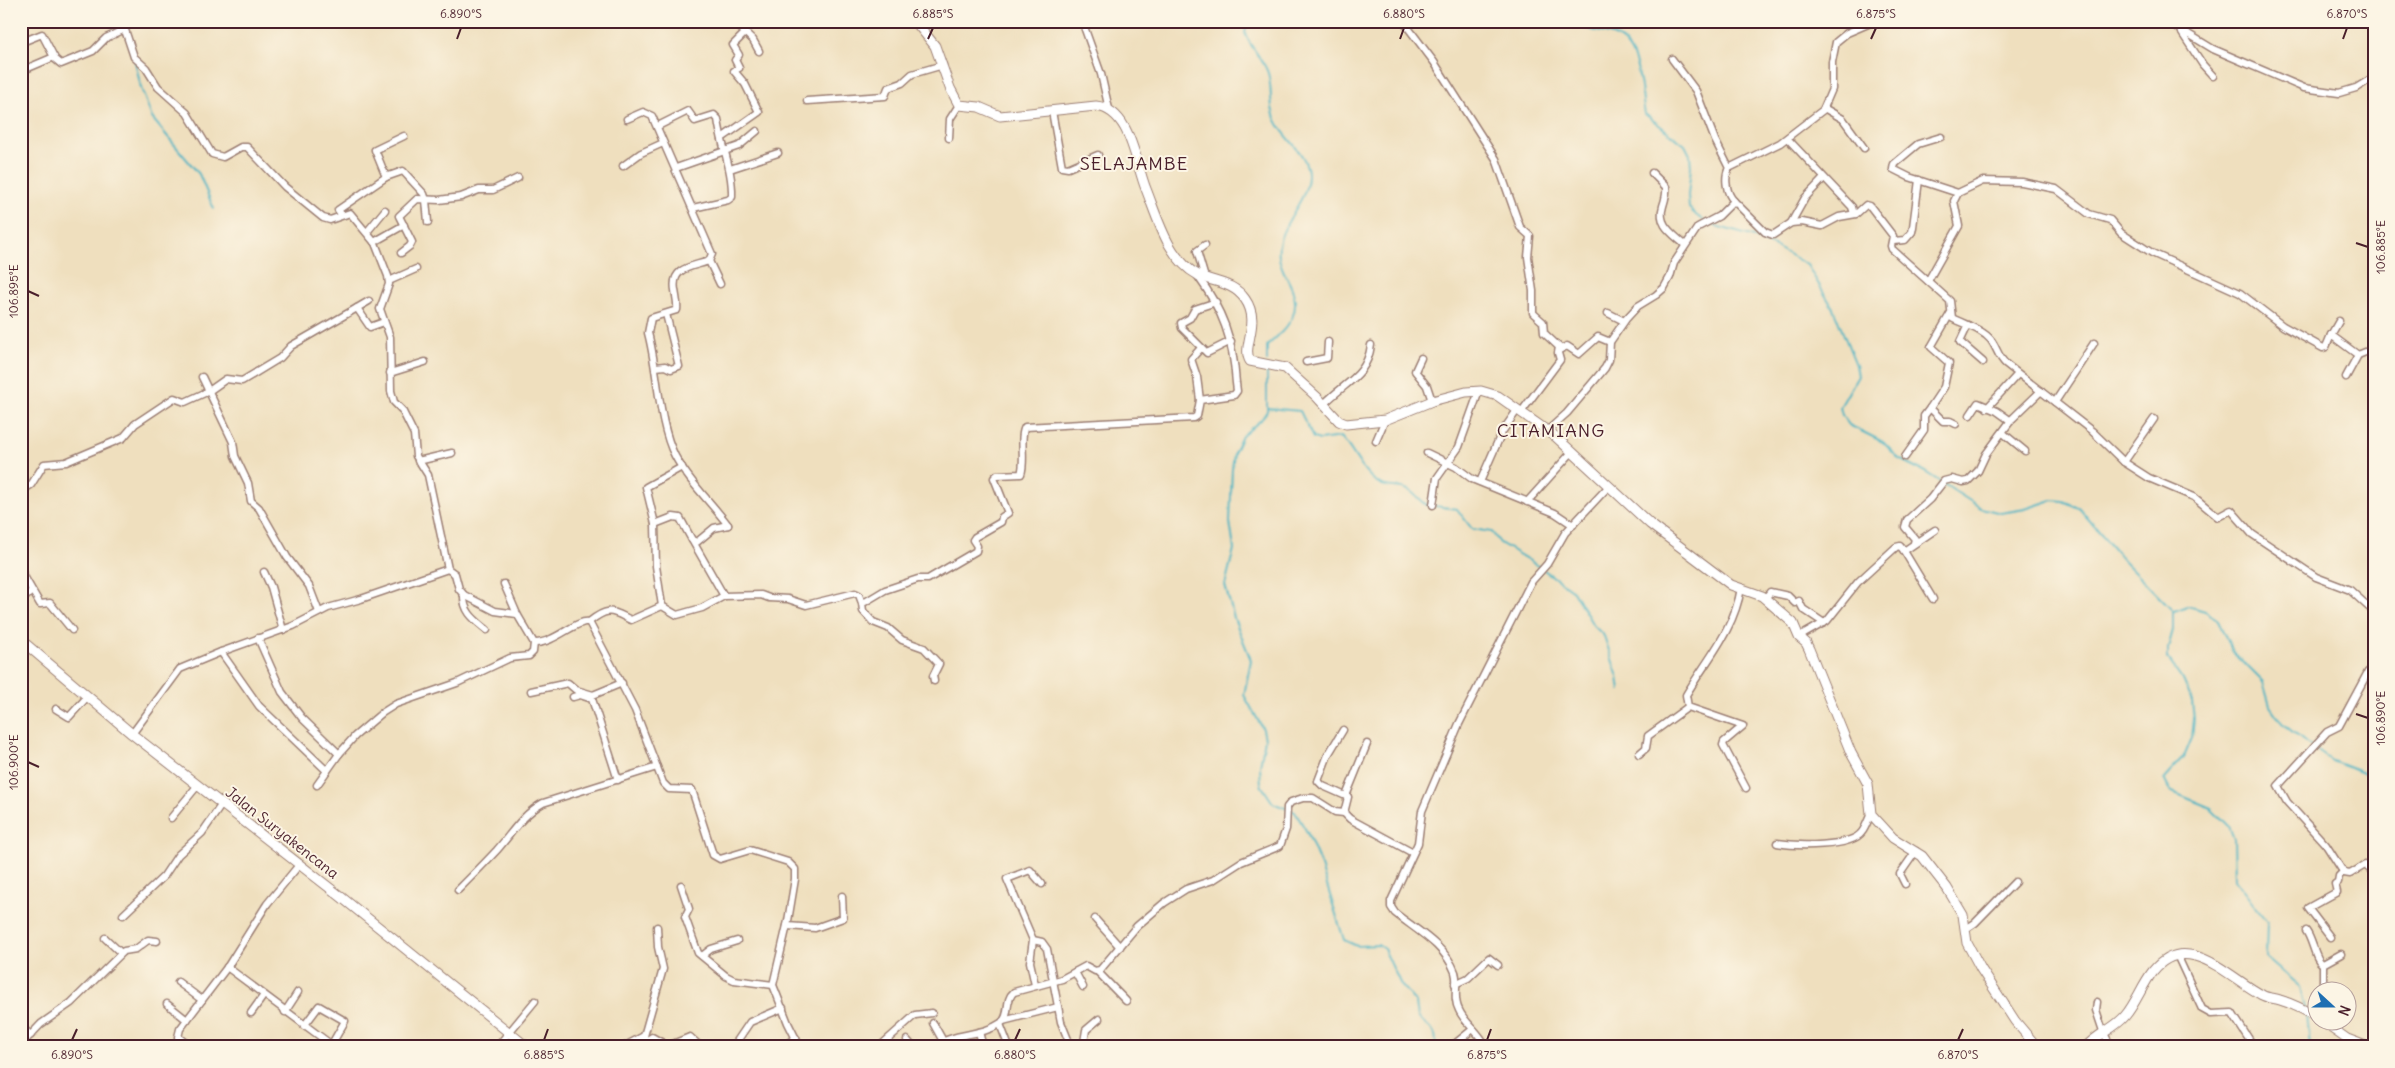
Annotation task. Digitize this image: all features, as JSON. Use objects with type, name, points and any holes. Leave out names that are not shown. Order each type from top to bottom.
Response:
[{"type":"street","points":[[122,21],[123,30],[134,57],[146,68],[158,87],[187,112],[212,154],[223,157],[241,147],[247,147],[285,187],[324,218],[330,220],[386,177],[400,171],[406,173],[416,183],[426,200],[428,222]]},
{"type":"street","points":[[733,21],[753,40],[759,51]]},
{"type":"street","points":[[915,21],[934,46],[943,65],[950,88],[960,105]]},
{"type":"street","points":[[1082,21],[1101,74],[1109,109],[1123,125],[1146,188],[1175,256],[1200,276],[1216,302],[1231,341],[1236,394],[1200,400]]},
{"type":"street","points":[[1404,21],[1434,62],[1480,138],[1496,159],[1520,227],[1530,236],[1528,257],[1533,292],[1533,313],[1543,322],[1543,332],[1558,346],[1559,350],[1559,363],[1502,432],[1480,482]]},
{"type":"street","points":[[1824,178],[1805,198],[1791,223],[1776,234],[1770,234],[1734,201],[1728,187],[1726,174],[1729,168],[1787,138],[1824,108],[1832,89],[1832,62],[1836,42],[1847,33],[1875,21]]},
{"type":"street","points":[[2167,21],[2182,32],[2225,55],[2297,86],[2315,91],[2343,92],[2374,77]]},
{"type":"street","points":[[22,42],[42,34],[58,63],[63,63],[94,51],[106,38],[123,30]]},
{"type":"street","points":[[2182,32],[2193,52],[2213,76]]},
{"type":"street","points":[[722,138],[759,112],[745,84],[734,72],[739,68],[735,60],[739,55],[733,45],[745,33]]},
{"type":"street","points":[[21,71],[54,57]]},
{"type":"street","points":[[1672,59],[1696,91],[1715,140],[1729,168]]},
{"type":"street","points":[[807,101],[885,96],[888,88],[902,82],[912,74],[943,65]]},
{"type":"street","points":[[960,105],[980,106],[998,116],[1096,106],[1109,109]]},
{"type":"street","points":[[949,138],[950,119],[960,105]]},
{"type":"street","points":[[1824,108],[1844,119],[1864,148]]},
{"type":"street","points":[[658,126],[688,111],[695,121],[714,115],[718,119],[730,169],[731,200],[693,208]]},
{"type":"street","points":[[1052,111],[1062,167],[1068,168],[1098,156]]},
{"type":"street","points":[[627,119],[646,112],[652,116],[658,126],[663,143],[676,168],[712,254],[709,261],[676,274],[673,281],[677,310],[666,314],[654,315],[649,322],[648,333],[668,434],[674,454],[694,486],[728,525],[714,528],[699,541],[692,540]]},
{"type":"street","points":[[676,168],[725,149],[739,146],[757,131]]},
{"type":"street","points":[[386,177],[375,150],[404,136]]},
{"type":"street","points":[[1941,137],[1918,144],[1893,166],[1896,172],[1958,192],[1983,181],[2022,182],[2056,189],[2089,214],[2110,220],[2121,233],[2142,244],[2152,253],[2240,293],[2283,326],[2323,348],[2326,347],[2339,321]]},
{"type":"street","points":[[1787,138],[1852,207],[1854,214]]},
{"type":"street","points":[[623,166],[641,153],[663,143]]},
{"type":"street","points":[[730,169],[778,153]]},
{"type":"street","points":[[1652,173],[1666,187],[1666,196],[1660,217],[1662,222],[1685,245]]},
{"type":"street","points":[[401,253],[412,242],[399,217],[417,199],[461,197],[479,190],[493,190],[518,178]]},
{"type":"street","points":[[1893,241],[1905,240],[1912,232],[1918,180]]},
{"type":"street","points":[[1928,281],[1958,230],[1959,223],[1954,201],[1958,192]]},
{"type":"street","points":[[1547,431],[1567,413],[1605,368],[1609,360],[1610,342],[1624,321],[1638,306],[1664,288],[1674,263],[1698,227],[1719,216],[1734,201]]},
{"type":"street","points":[[1791,223],[1802,222],[1819,226],[1838,217],[1854,214],[1866,205],[1870,206],[1892,233],[1892,249],[1950,301],[1950,314],[1930,347],[1949,363],[1944,387],[1924,416],[1924,430],[1905,457]]},
{"type":"street","points":[[367,232],[385,210]]},
{"type":"street","points":[[340,212],[352,214],[367,232],[374,242],[389,281],[380,309],[390,337],[392,397],[414,434],[415,455],[428,475],[448,569],[455,574],[458,589],[464,595],[495,611],[517,614]]},
{"type":"street","points":[[374,242],[404,225]]},
{"type":"street","points":[[1200,276],[1197,251],[1205,245]]},
{"type":"street","points":[[709,261],[720,284]]},
{"type":"street","points":[[389,281],[416,268]]},
{"type":"street","points":[[1200,276],[1232,286],[1246,301],[1251,312],[1252,324],[1248,357],[1253,363],[1265,364],[1289,371],[1344,424],[1385,420],[1432,401],[1461,393],[1479,391],[1494,394],[1520,410],[1547,431],[1644,520],[1727,582],[1755,592],[1794,623],[1798,637],[1806,643],[1809,649],[1851,753],[1868,784],[1871,814],[1864,829],[1854,837],[1820,846],[1777,843]]},
{"type":"street","points":[[21,491],[31,485],[44,464],[66,462],[123,438],[135,424],[174,398],[185,402],[209,391],[229,378],[242,381],[280,358],[291,346],[369,301]]},
{"type":"street","points":[[1216,302],[1195,309],[1190,318],[1181,323],[1183,330],[1207,353],[1231,341]]},
{"type":"street","points":[[357,308],[370,328],[384,322]]},
{"type":"street","points":[[656,367],[665,366],[671,369],[679,366],[666,314]]},
{"type":"street","points":[[1608,314],[1624,321]]},
{"type":"street","points":[[1950,314],[1952,318],[1968,325],[1990,340],[1998,356],[2018,374],[2092,431],[2124,462],[2149,478],[2194,497],[2218,517],[2231,510],[2252,534],[2316,577],[2350,590],[2374,612]]},
{"type":"street","points":[[1968,325],[1960,342],[1983,362]]},
{"type":"street","points":[[2332,335],[2358,354]]},
{"type":"street","points":[[1559,350],[1567,346],[1579,354],[1598,337],[1610,342]]},
{"type":"street","points":[[1306,362],[1326,358],[1328,342]]},
{"type":"street","points":[[2055,402],[2094,344]]},
{"type":"street","points":[[1324,404],[1362,372],[1369,359],[1370,345]]},
{"type":"street","points":[[862,603],[885,590],[918,579],[928,579],[976,551],[977,546],[973,540],[974,537],[998,525],[1002,517],[1008,513],[994,478],[997,475],[1021,474],[1024,459],[1023,432],[1026,428],[1195,418],[1200,400],[1197,377],[1191,359],[1201,348]]},
{"type":"street","points":[[2346,377],[2358,354],[2368,351],[2374,354]]},
{"type":"street","points":[[1421,358],[1415,371],[1426,386],[1432,401]]},
{"type":"street","points":[[390,373],[425,362]]},
{"type":"street","points":[[1988,408],[2018,374]]},
{"type":"street","points":[[202,377],[233,442],[235,456],[248,484],[251,501],[259,508],[287,557],[309,586],[319,612]]},
{"type":"street","points":[[1433,505],[1437,478],[1459,447],[1479,391]]},
{"type":"street","points":[[1914,543],[1915,538],[1905,527],[1907,520],[1930,499],[1944,481],[1968,481],[1978,471],[1986,454],[2011,421],[2041,391]]},
{"type":"street","points":[[1970,415],[1977,403],[1997,411],[2011,421]]},
{"type":"street","points":[[1930,408],[1943,421],[1950,421],[1956,424]]},
{"type":"street","points":[[2124,462],[2154,419]]},
{"type":"street","points":[[1376,441],[1385,420]]},
{"type":"street","points":[[2003,433],[2025,451]]},
{"type":"street","points":[[418,461],[452,452]]},
{"type":"street","points":[[1527,502],[1572,452]]},
{"type":"street","points":[[1427,453],[1480,482],[1560,516],[1573,524]]},
{"type":"street","points":[[662,606],[656,566],[656,524],[646,487],[682,467]]},
{"type":"street","points":[[1486,1047],[1457,1007],[1456,975],[1453,966],[1439,948],[1391,908],[1392,898],[1418,843],[1424,807],[1460,724],[1531,582],[1542,570],[1563,536],[1609,486]]},
{"type":"street","points":[[656,524],[677,516],[687,527],[692,540],[724,596]]},
{"type":"street","points":[[1904,551],[1935,530]]},
{"type":"street","points":[[1798,637],[1824,623],[1858,582],[1896,546],[1900,546],[1904,551],[1933,599]]},
{"type":"street","points":[[132,734],[177,671],[221,652],[283,630],[319,612],[448,569]]},
{"type":"street","points":[[21,571],[40,604],[50,603],[72,630]]},
{"type":"street","points":[[264,572],[271,587],[283,630]]},
{"type":"street","points":[[317,786],[339,754],[361,730],[396,704],[457,684],[510,658],[529,656],[533,652],[534,643],[517,614],[504,584]]},
{"type":"street","points":[[1688,707],[1686,694],[1718,649],[1738,604],[1741,588]]},
{"type":"street","points":[[21,601],[32,591]]},
{"type":"street","points":[[1765,599],[1770,592],[1788,596],[1794,603],[1800,600],[1803,608],[1824,623]]},
{"type":"street","points":[[662,606],[677,615],[702,608],[724,596],[762,595],[769,598],[788,599],[806,605],[855,593],[859,596],[863,611],[873,622],[888,628],[902,640],[919,644],[936,660],[939,664],[933,676],[934,681]]},
{"type":"street","points":[[464,595],[463,602],[470,615],[486,630]]},
{"type":"street","points":[[534,643],[556,638],[583,621],[589,622],[605,612],[616,611],[631,620],[662,606]]},
{"type":"street","points":[[589,622],[622,684],[666,787],[692,790],[714,857],[720,859],[750,850],[792,865],[795,879],[787,926],[773,985],[788,1024],[800,1047]]},
{"type":"street","points":[[258,638],[282,692],[302,718],[339,754]]},
{"type":"street","name":"Jalan Suryakencana","points":[[21,640],[132,734],[299,865],[523,1046]]},
{"type":"street","points":[[221,652],[259,706],[327,771]]},
{"type":"street","points":[[2374,667],[2368,672],[2339,726],[2328,730],[2278,786],[2287,802],[2326,846],[2343,872],[2350,874],[2365,864],[2374,873]]},
{"type":"street","points":[[531,691],[568,683],[576,690],[593,695],[622,684]]},
{"type":"street","points":[[573,697],[580,695],[592,698],[618,780]]},
{"type":"street","points":[[56,709],[70,717],[88,696]]},
{"type":"street","points":[[1639,754],[1646,748],[1648,736],[1688,707]]},
{"type":"street","points":[[1688,707],[1743,726],[1723,745],[1746,788]]},
{"type":"street","points":[[1343,730],[1328,755],[1318,781],[1323,786],[1349,799],[1344,813]]},
{"type":"street","points":[[1346,796],[1367,744]]},
{"type":"street","points":[[458,890],[498,850],[523,817],[543,803],[657,767]]},
{"type":"street","points":[[171,818],[198,785]]},
{"type":"street","points":[[1097,971],[1106,964],[1138,926],[1174,897],[1191,887],[1213,880],[1241,862],[1280,846],[1286,829],[1288,807],[1291,802],[1311,798],[1322,802],[1335,812],[1344,813],[1350,819],[1413,853]]},
{"type":"street","points":[[123,914],[164,876],[178,855],[202,833],[222,804]]},
{"type":"street","points":[[1871,814],[1893,838],[1916,851],[1928,863],[1957,904],[1966,929],[1967,943],[1981,968],[2014,1021],[2037,1047]]},
{"type":"street","points":[[1906,884],[1900,874],[1916,851]]},
{"type":"street","points":[[190,1047],[178,1037],[187,1020],[227,967],[267,904],[299,865]]},
{"type":"street","points":[[1035,985],[1030,962],[1033,940],[1007,879],[1030,870],[1042,884]]},
{"type":"street","points":[[2330,937],[2308,908],[2337,892],[2335,884],[2343,872]]},
{"type":"street","points":[[1966,929],[1975,923],[2015,882]]},
{"type":"street","points":[[681,885],[689,907],[685,917],[695,949],[730,978],[773,985]]},
{"type":"street","points":[[787,926],[815,928],[844,922],[842,896]]},
{"type":"street","points":[[1095,919],[1120,947]]},
{"type":"street","points":[[645,1041],[663,969],[658,947],[657,927]]},
{"type":"street","points":[[2306,930],[2314,946],[2316,959],[2323,964]]},
{"type":"street","points":[[105,938],[121,953]]},
{"type":"street","points":[[21,1045],[41,1024],[71,1003],[121,953],[125,950],[136,949],[148,940],[157,941]]},
{"type":"street","points":[[1033,940],[1040,941],[1046,947],[1058,1007],[1065,1034],[1071,1047]]},
{"type":"street","points":[[702,956],[711,949],[737,941]]},
{"type":"street","points":[[2177,954],[2202,1009],[2211,1014],[2232,1013],[2254,1047]]},
{"type":"street","points":[[2086,1047],[2103,1031],[2126,1015],[2157,966],[2177,954],[2205,960],[2262,995],[2282,1000],[2308,1013]]},
{"type":"street","points":[[2323,964],[2341,954]]},
{"type":"street","points":[[1455,984],[1468,978],[1489,958],[1498,965]]},
{"type":"street","points":[[2323,964],[2323,980]]},
{"type":"street","points":[[1010,1047],[1001,1022],[1010,996],[1014,992],[1035,985],[1054,982],[1087,966],[1097,971],[1126,1001]]},
{"type":"street","points":[[227,967],[304,1026],[331,1043],[345,1021],[319,1006],[304,1026]]},
{"type":"street","points":[[1076,972],[1083,987]]},
{"type":"street","points":[[178,982],[202,1000]]},
{"type":"street","points":[[285,1012],[298,992]]},
{"type":"street","points":[[251,1013],[264,995]]},
{"type":"street","points":[[497,1047],[535,1001]]},
{"type":"street","points":[[2097,1002],[2096,1010],[2111,1047]]},
{"type":"street","points":[[167,1004],[187,1020]]},
{"type":"street","points":[[934,1047],[943,1041],[979,1032],[1001,1022],[1058,1007]]},
{"type":"street","points":[[733,1047],[750,1022],[783,1008]]},
{"type":"street","points":[[879,1047],[915,1015],[932,1013]]},
{"type":"street","points":[[1079,1047],[1084,1042],[1086,1030],[1099,1019]]},
{"type":"street","points":[[933,1023],[943,1041]]},
{"type":"street","points":[[21,1027],[31,1035]]},
{"type":"street","points":[[1451,1047],[1473,1029]]},
{"type":"street","points":[[2334,1030],[2347,1039],[2368,1047]]},
{"type":"street","points":[[979,1032],[983,1047]]},
{"type":"street","points":[[622,1047],[645,1041],[652,1037],[668,1046],[690,1037],[701,1047]]},
{"type":"street","points":[[781,1047],[796,1038]]},
{"type":"street","points":[[907,1040],[913,1047]]},
{"type":"waterway","points":[[1248,21],[1245,33],[1268,73],[1275,118],[1305,162],[1308,176],[1302,197],[1286,225],[1279,246],[1279,257],[1293,293],[1295,310],[1288,324],[1267,346],[1267,361]]},
{"type":"waterway","points":[[1564,21],[1575,26],[1612,35],[1622,40],[1629,48],[1638,69],[1645,114],[1685,145],[1690,155],[1689,208],[1697,216],[1712,225],[1751,236],[1778,248],[1807,265],[1833,308],[1856,365],[1858,376],[1840,407],[1842,415],[1849,425],[1883,442],[1899,459],[1925,472],[1981,508],[2001,513],[2025,509],[2052,500],[2063,501],[2079,508],[2124,561],[2173,611],[2173,630],[2168,648],[2168,659],[2183,680],[2192,701],[2194,719],[2192,738],[2184,757],[2164,779],[2170,791],[2211,808],[2229,826],[2234,839],[2235,880],[2267,922],[2266,958],[2300,987],[2305,1008]]},
{"type":"waterway","points":[[135,61],[141,88],[152,118],[199,174],[214,209]]},
{"type":"waterway","points":[[1267,369],[1267,411],[1261,420],[1242,436],[1234,453],[1230,522],[1234,549],[1225,585],[1234,618],[1251,660],[1244,695],[1263,729],[1265,739],[1260,766],[1261,785],[1273,803],[1295,812],[1307,832],[1320,863],[1344,940],[1357,946],[1378,945],[1384,949],[1401,985],[1416,1003],[1418,1017],[1434,1032],[1435,1047]]},
{"type":"waterway","points":[[1267,408],[1300,411],[1313,438],[1320,440],[1341,437],[1374,480],[1383,485],[1406,489],[1424,504],[1431,506]]},
{"type":"waterway","points":[[1435,506],[1457,509],[1472,529],[1492,532],[1500,543],[1540,567]]},
{"type":"waterway","points":[[1544,570],[1573,591],[1593,625],[1604,636],[1618,677],[1620,690]]},
{"type":"waterway","points":[[2174,611],[2188,606],[2205,611],[2217,619],[2233,652],[2263,682],[2270,706],[2282,723],[2332,761],[2374,777]]},
{"type":"waterway","points":[[2306,1015],[2309,1047]]},
{"type":"district","name":"SELAJAMBE","points":[[1134,164]]},
{"type":"district","name":"CITAMIANG","points":[[1551,431]]}]
